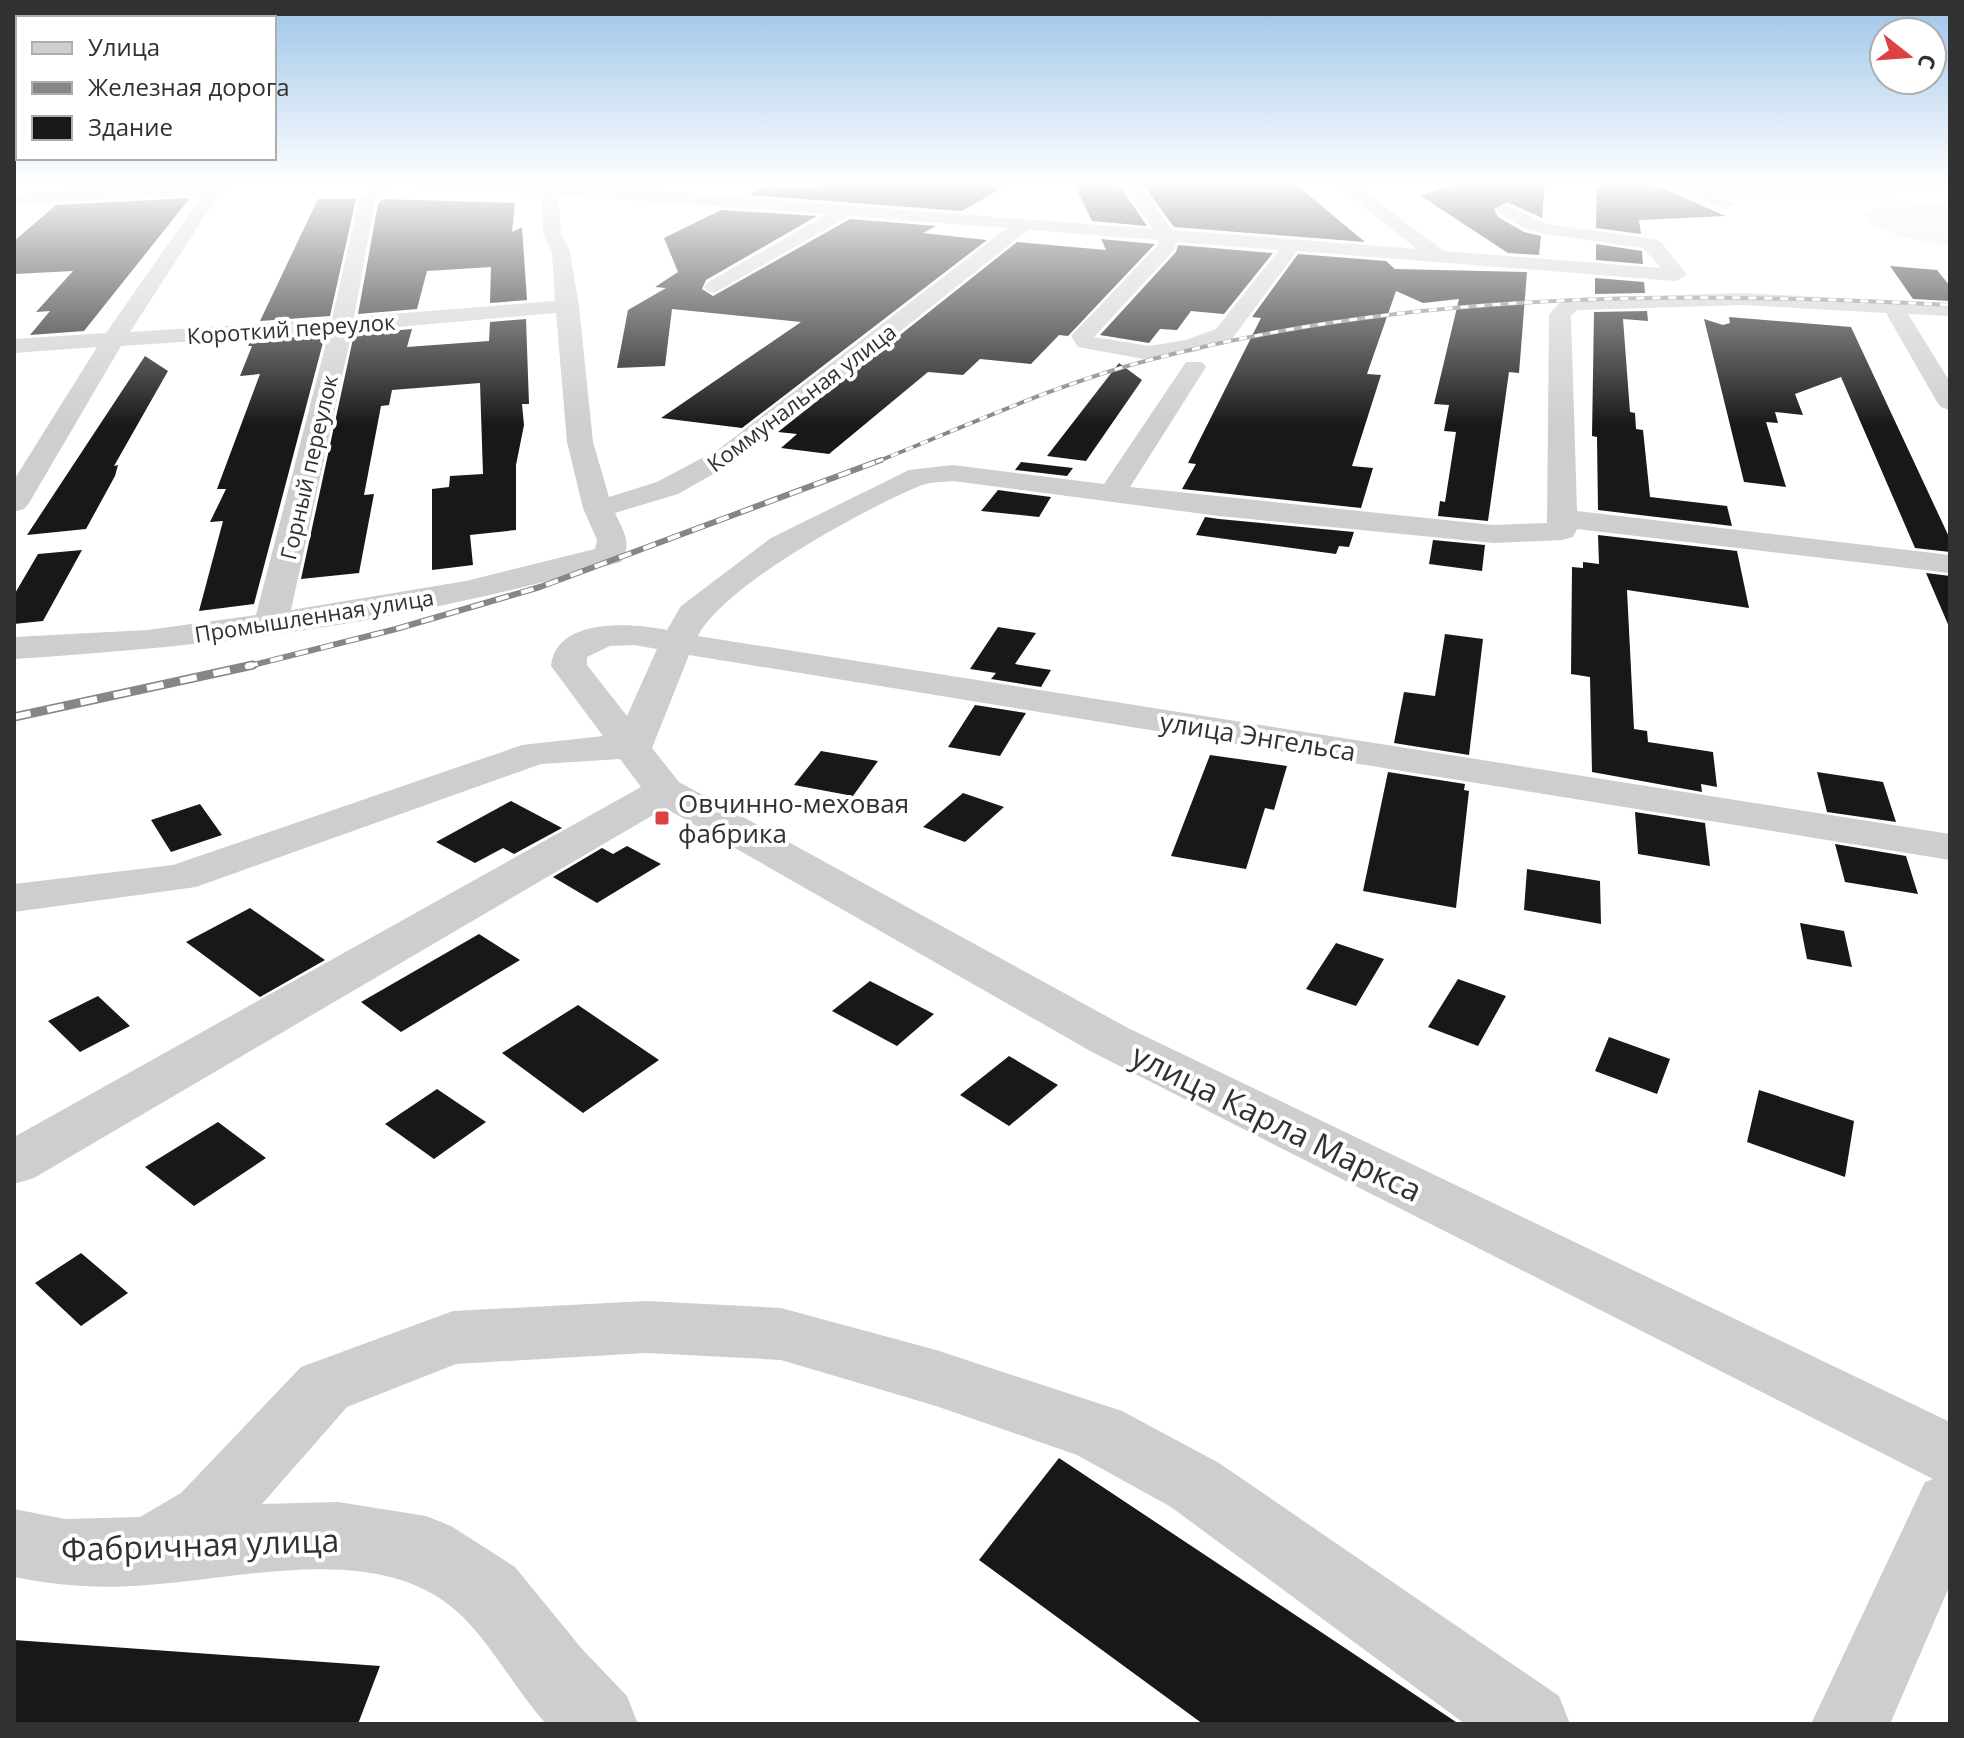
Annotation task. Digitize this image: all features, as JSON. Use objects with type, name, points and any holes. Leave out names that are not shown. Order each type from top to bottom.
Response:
[{"type":"street","points":[[14,503],[113,340],[166,263]]},
{"type":"street","name":"Горный переулок","points":[[271,622],[354,263]]},
{"type":"street","points":[[562,263],[580,442],[598,508]]},
{"type":"street","points":[[714,287],[755,263]]},
{"type":"street","name":"Коммунальная улица","points":[[598,508],[651,496],[697,476],[756,435],[974,263]]},
{"type":"street","points":[[1151,263],[1082,336],[1086,342],[1149,353],[1190,346],[1224,334],[1278,263]]},
{"type":"street","points":[[1525,263],[1684,276],[1670,263]]},
{"type":"street","points":[[1740,280],[1950,296]]},
{"type":"street","points":[[1562,524],[1560,315],[1571,304],[1744,299],[1950,310]]},
{"type":"street","points":[[1892,305],[1950,402]]},
{"type":"street","name":"Короткий переулок","points":[[14,346],[342,325],[568,306]]},
{"type":"street","points":[[1112,493],[1194,367]]},
{"type":"street","points":[[14,898],[180,878],[536,753],[634,746],[677,643],[693,613],[782,545],[919,476],[953,473],[1219,507],[1493,534],[1562,524],[1950,564]]},
{"type":"street","name":"Промышленная улица","points":[[14,648],[148,640],[375,608],[466,591],[610,555],[612,540],[598,508]]},
{"type":"street","name":"улица Энгельса","points":[[634,746],[569,666],[570,652],[592,638],[625,633],[1950,847]]},
{"type":"street","name":"улица Карла Маркса","points":[[634,746],[665,791],[1110,1040],[1950,1455]]},
{"type":"street","points":[[14,1163],[665,791]]},
{"type":"street","points":[[148,1551],[206,1516],[324,1387],[453,1338],[646,1327],[781,1334],[936,1378],[1098,1432],[1195,1485],[1531,1724]]},
{"type":"street","points":[[1850,1724],[1950,1505]]},
{"type":"street","name":"Фабричная улица","points":[[14,1543],[65,1553],[148,1551],[267,1537],[338,1536],[426,1550],[489,1592],[555,1676],[599,1724]]},
{"type":"building","points":[[14,263],[138,263],[84,331],[30,335],[50,311],[36,312],[73,271],[14,274]]},
{"type":"building","points":[[288,263],[342,263],[330,316],[260,321]]},
{"type":"building","points":[[367,263],[524,263],[527,300],[490,303],[491,267],[427,271],[417,309],[358,314]]},
{"type":"building","points":[[674,263],[735,263],[706,280],[702,289],[713,296],[772,263],[957,263],[742,428],[661,418],[801,322],[672,309],[665,366],[617,368],[628,310],[666,288],[655,287],[678,272]]},
{"type":"building","points":[[990,263],[1137,263],[1068,336],[1059,335],[1031,364],[980,359],[963,375],[928,372],[829,454],[781,448],[797,434],[778,432]]},
{"type":"building","points":[[1166,263],[1265,263],[1224,314],[1191,311],[1177,330],[1160,329],[1149,343],[1100,335]]},
{"type":"building","points":[[1291,263],[1388,263],[1395,269],[1527,272],[1519,373],[1509,372],[1488,521],[1438,516],[1440,501],[1445,502],[1456,432],[1444,431],[1449,405],[1434,404],[1459,299],[1423,303],[1396,291],[1367,374],[1381,375],[1352,466],[1373,468],[1361,508],[1182,489],[1196,464],[1188,463],[1261,318],[1252,317]]},
{"type":"building","points":[[1890,266],[1937,270],[1950,286],[1950,301],[1913,299]]},
{"type":"building","points":[[1595,278],[1644,282],[1645,293],[1595,294]]},
{"type":"building","points":[[1647,311],[1648,321],[1623,319],[1630,412],[1635,413],[1636,429],[1643,430],[1650,497],[1727,506],[1732,526],[1598,510],[1597,437],[1592,436],[1594,312]]},
{"type":"building","points":[[1729,317],[1851,327],[1950,539],[1950,552],[1915,548],[1841,377],[1795,394],[1803,415],[1775,412],[1778,423],[1766,422],[1786,487],[1744,482],[1704,319],[1723,325],[1730,323]]},
{"type":"building","points":[[526,319],[529,404],[522,404],[524,425],[516,465],[516,530],[470,535],[473,565],[432,570],[432,489],[449,487],[450,476],[483,474],[480,383],[392,390],[389,405],[381,406],[364,495],[374,494],[359,573],[301,579],[354,334],[412,329],[407,347],[489,341],[490,322]]},
{"type":"building","points":[[325,335],[254,604],[199,611],[223,521],[210,522],[226,489],[217,489],[260,374],[240,376],[252,346],[248,346],[251,340]]},
{"type":"building","points":[[145,356],[168,371],[114,466],[118,465],[115,476],[86,529],[27,535]]},
{"type":"building","points":[[1119,363],[1142,380],[1086,461],[1047,456]]},
{"type":"building","points":[[1021,462],[1073,468],[1067,476],[1015,470]]},
{"type":"building","points":[[998,490],[1051,497],[1039,517],[981,511]]},
{"type":"building","points":[[1205,517],[1354,532],[1349,547],[1339,546],[1336,554],[1196,535]]},
{"type":"building","points":[[1598,535],[1737,551],[1749,608],[1627,590],[1634,729],[1647,731],[1648,742],[1713,752],[1717,787],[1701,784],[1702,792],[1592,772],[1590,677],[1571,674],[1572,567],[1583,568],[1583,562],[1599,564]]},
{"type":"building","points":[[1433,540],[1485,545],[1482,571],[1429,564]]},
{"type":"building","points":[[82,550],[43,621],[14,624],[14,595],[38,554]]},
{"type":"building","points":[[1926,573],[1950,576],[1950,629]]},
{"type":"building","points":[[998,627],[1036,633],[1015,664],[1051,670],[1041,687],[991,679],[996,673],[970,669]]},
{"type":"building","points":[[1445,634],[1483,639],[1469,755],[1394,743],[1404,692],[1435,696]]},
{"type":"building","points":[[975,705],[1026,713],[1000,756],[948,747]]},
{"type":"building","points":[[821,751],[878,761],[853,796],[794,785]]},
{"type":"building","points":[[1210,755],[1287,766],[1274,810],[1265,808],[1246,869],[1171,856]]},
{"type":"building","points":[[1388,772],[1465,784],[1464,790],[1469,791],[1456,908],[1363,891]]},
{"type":"building","points":[[1817,772],[1883,782],[1896,822],[1827,812]]},
{"type":"building","points":[[963,793],[1004,807],[965,842],[923,827]]},
{"type":"building","points":[[511,801],[562,828],[514,854],[503,848],[475,863],[436,842]]},
{"type":"building","points":[[200,804],[222,835],[171,852],[151,820]]},
{"type":"building","points":[[1635,812],[1705,823],[1710,866],[1638,854]]},
{"type":"building","points":[[1835,844],[1906,856],[1918,894],[1845,882]]},
{"type":"building","points":[[627,846],[661,864],[597,903],[553,877],[602,848],[613,854]]},
{"type":"building","points":[[1527,869],[1600,881],[1601,924],[1524,910]]},
{"type":"building","points":[[250,908],[325,960],[260,997],[186,942]]},
{"type":"building","points":[[1800,923],[1844,931],[1852,967],[1807,959]]},
{"type":"building","points":[[479,934],[520,960],[401,1032],[361,1002]]},
{"type":"building","points":[[1336,943],[1384,959],[1356,1006],[1306,989]]},
{"type":"building","points":[[1458,979],[1506,996],[1478,1046],[1428,1027]]},
{"type":"building","points":[[870,981],[934,1014],[897,1046],[832,1011]]},
{"type":"building","points":[[98,996],[130,1026],[80,1052],[48,1021]]},
{"type":"building","points":[[578,1005],[659,1060],[583,1113],[502,1053]]},
{"type":"building","points":[[1609,1037],[1670,1059],[1657,1094],[1595,1071]]},
{"type":"building","points":[[1009,1056],[1058,1085],[1009,1126],[960,1095]]},
{"type":"building","points":[[437,1089],[486,1122],[434,1159],[385,1124]]},
{"type":"building","points":[[1759,1090],[1854,1121],[1845,1177],[1747,1142]]},
{"type":"building","points":[[218,1122],[266,1158],[194,1206],[145,1167]]},
{"type":"building","points":[[81,1253],[128,1293],[81,1326],[35,1283]]},
{"type":"building","points":[[1059,1458],[1459,1724],[1203,1724],[979,1560]]},
{"type":"building","points":[[14,1640],[380,1666],[358,1724],[14,1724]]},
{"type":"railway","points":[[881,460],[1048,393],[1118,369],[1251,337],[1350,320],[1449,308],[1649,298],[1950,305]]},
{"type":"railway","points":[[253,665],[396,629],[540,587],[881,460]]},
{"type":"railway","points":[[876,462],[881,460]]},
{"type":"railway","points":[[14,717],[253,665]]},
{"type":"railway","points":[[245,667],[253,665]]},
{"type":"place","name":"Овчинно-меховая фабрика","points":[[662,818]]}]
